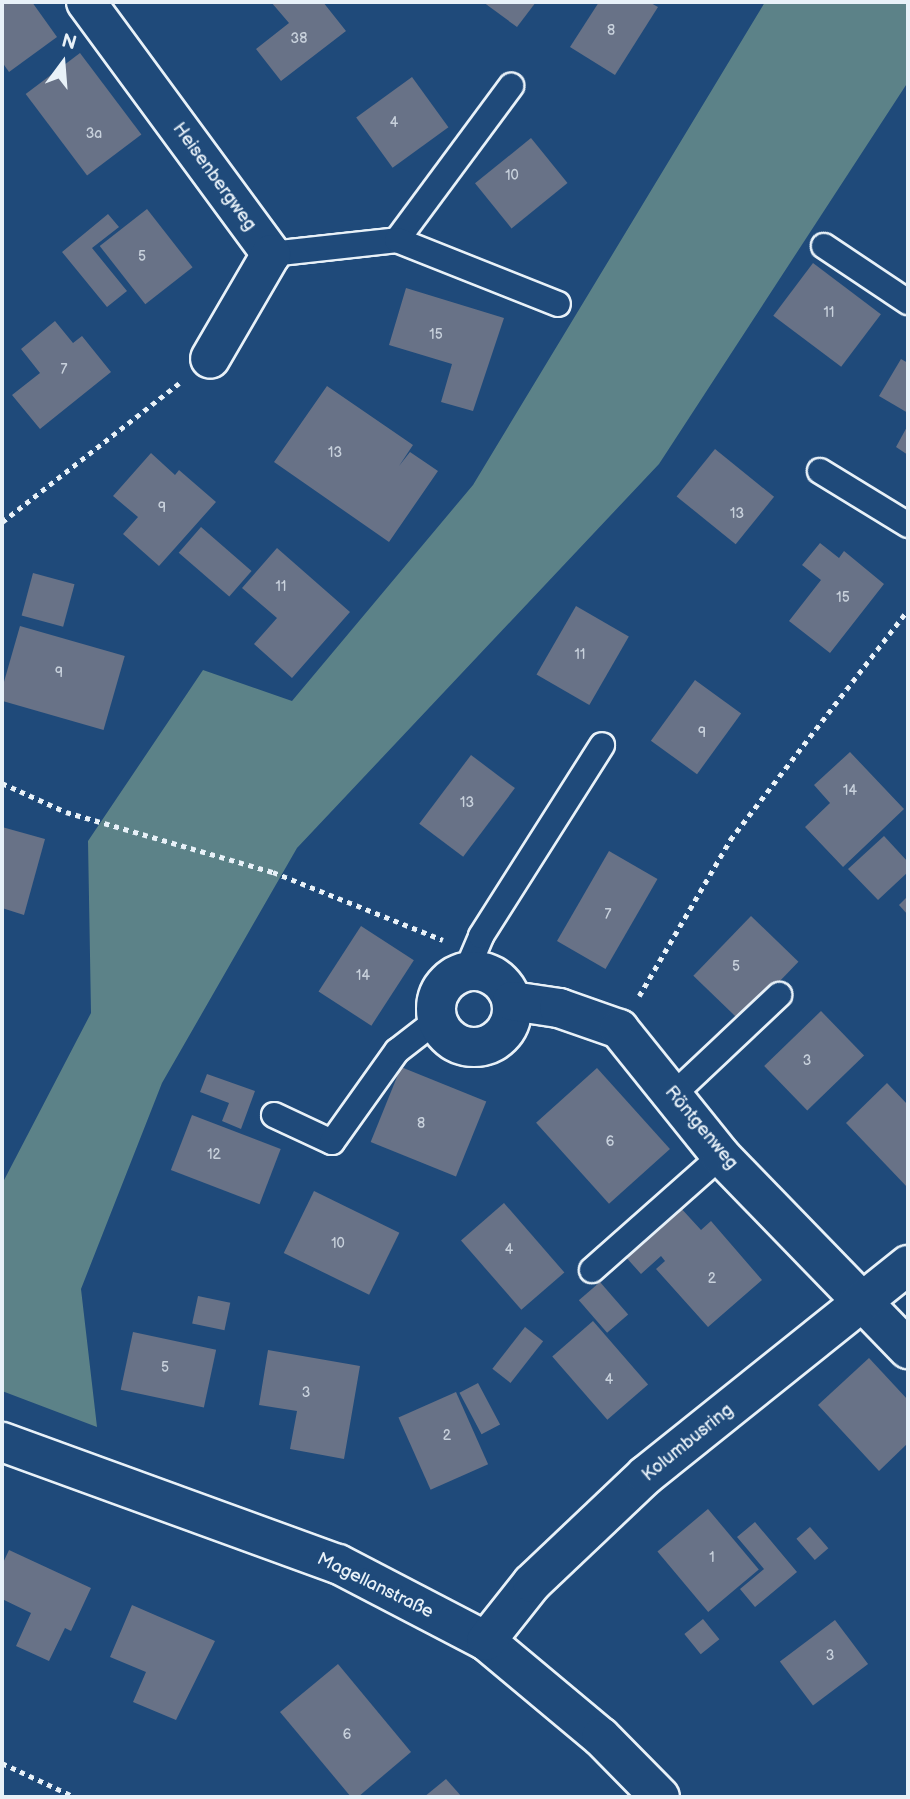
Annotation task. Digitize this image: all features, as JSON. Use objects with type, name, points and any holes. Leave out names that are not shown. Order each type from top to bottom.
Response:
[{"type":"street","name":"Heisenbergweg","points":[[86,2],[271,254]]},
{"type":"street","points":[[211,359],[271,254]]},
{"type":"street","points":[[466,972],[490,974],[508,990],[512,1001],[508,1027],[489,1045],[464,1046],[452,1041],[437,1020],[438,995],[445,984],[466,972]]},
{"type":"street","points":[[512,1001],[559,1008],[619,1029]]},
{"type":"street","name":"Röntgenweg","points":[[619,1029],[721,1156],[908,1349]]},
{"type":"street","name":"Kolumbusring","points":[[486,1641],[532,1583],[646,1475],[866,1303],[908,1265]]},
{"type":"street","name":"Magellanstraße","points":[[2,1443],[338,1564],[486,1641],[601,1737],[660,1797]]},
{"type":"lane","points":[[397,240],[511,86]]},
{"type":"lane","points":[[271,254],[397,240],[558,304]]},
{"type":"lane","points":[[824,246],[908,302]]},
{"type":"lane","points":[[820,471],[908,525]]},
{"type":"lane","points":[[466,972],[481,936],[602,745]]},
{"type":"lane","points":[[673,1095],[779,995]]},
{"type":"lane","points":[[274,1115],[332,1142],[397,1051],[437,1020]]},
{"type":"lane","points":[[592,1270],[721,1156]]},
{"type":"path","points":[[2,522],[211,359]]},
{"type":"path","points":[[619,1029],[730,841],[908,610]]},
{"type":"path","points":[[2,783],[65,812],[272,872],[441,938],[466,972]]},
{"type":"path","points":[[2,1763],[75,1797]]},
{"type":"green space","points":[[765,2],[908,2],[908,82],[659,464],[297,848],[162,1083],[81,1289],[97,1427],[2,1391],[2,1184],[91,1013],[88,841],[203,670],[292,701],[473,485]]},
{"type":"building","points":[[2,2],[32,2],[57,37],[9,72],[2,62]]},
{"type":"building","points":[[271,2],[323,2],[346,31],[281,81],[256,49],[289,23]]},
{"type":"building","points":[[483,2],[536,2],[517,27]]},
{"type":"building","points":[[599,2],[649,2],[658,7],[615,75],[570,47]]},
{"type":"building","points":[[80,53],[141,134],[87,175],[26,94]]},
{"type":"building","points":[[412,77],[448,127],[393,168],[356,118]]},
{"type":"building","points":[[531,138],[568,183],[512,228],[475,183]]},
{"type":"building","points":[[147,209],[193,267],[145,304],[100,246]]},
{"type":"building","points":[[108,214],[119,227],[92,248],[127,291],[107,307],[62,252]]},
{"type":"building","points":[[813,263],[881,314],[841,367],[773,316]]},
{"type":"building","points":[[406,288],[504,318],[473,411],[441,402],[452,364],[389,345]]},
{"type":"building","points":[[55,321],[73,343],[82,336],[111,372],[40,429],[12,395],[40,373],[21,349]]},
{"type":"building","points":[[901,359],[908,363],[908,413],[879,396]]},
{"type":"building","points":[[327,386],[413,445],[399,466],[410,452],[438,471],[389,542],[274,462]]},
{"type":"building","points":[[908,425],[908,455],[896,447]]},
{"type":"building","points":[[715,449],[774,497],[736,544],[677,496]]},
{"type":"building","points":[[151,453],[175,475],[179,470],[216,502],[159,566],[123,534],[138,517],[113,496]]},
{"type":"building","points":[[201,527],[252,571],[229,597],[179,553]]},
{"type":"building","points":[[820,543],[839,558],[844,551],[884,584],[830,653],[789,621],[821,580],[802,565]]},
{"type":"building","points":[[277,548],[350,612],[292,678],[254,644],[277,618],[242,588]]},
{"type":"building","points":[[33,573],[75,584],[63,627],[22,616]]},
{"type":"building","points":[[576,606],[629,636],[589,705],[536,674]]},
{"type":"building","points":[[20,626],[125,656],[104,730],[2,701],[2,689]]},
{"type":"building","points":[[695,680],[741,714],[697,774],[651,741]]},
{"type":"building","points":[[850,752],[904,809],[843,867],[805,827],[830,803],[814,785]]},
{"type":"building","points":[[471,755],[515,788],[463,857],[419,824]]},
{"type":"building","points":[[2,827],[45,839],[24,915],[2,908]]},
{"type":"building","points":[[884,836],[908,862],[908,872],[878,900],[848,869]]},
{"type":"building","points":[[609,851],[657,879],[605,969],[557,941]]},
{"type":"building","points":[[908,896],[908,915],[899,905]]},
{"type":"building","points":[[751,916],[798,962],[741,1022],[693,976]]},
{"type":"building","points":[[361,926],[414,960],[371,1026],[319,991]]},
{"type":"building","points":[[821,1011],[864,1056],[807,1110],[764,1066]]},
{"type":"building","points":[[401,1067],[486,1101],[456,1177],[371,1142]]},
{"type":"building","points":[[597,1068],[670,1149],[609,1204],[536,1123]]},
{"type":"building","points":[[207,1074],[255,1091],[241,1129],[222,1121],[229,1103],[200,1092]]},
{"type":"building","points":[[887,1083],[908,1105],[908,1188],[846,1123]]},
{"type":"building","points":[[192,1115],[281,1149],[260,1204],[171,1170]]},
{"type":"building","points":[[314,1191],[399,1233],[369,1295],[284,1253]]},
{"type":"building","points":[[504,1203],[564,1272],[521,1310],[461,1240]]},
{"type":"building","points":[[679,1206],[701,1230],[711,1221],[762,1280],[708,1327],[656,1269],[665,1261],[661,1256],[641,1274],[624,1255]]},
{"type":"building","points":[[600,1282],[628,1314],[607,1333],[579,1300]]},
{"type":"building","points":[[198,1296],[230,1303],[224,1330],[192,1323]]},
{"type":"building","points":[[593,1321],[648,1384],[607,1420],[552,1356]]},
{"type":"building","points":[[525,1327],[543,1341],[510,1383],[492,1369]]},
{"type":"building","points":[[133,1332],[216,1350],[204,1407],[121,1390]]},
{"type":"building","points":[[268,1350],[360,1366],[344,1459],[290,1449],[297,1411],[259,1405]]},
{"type":"building","points":[[869,1358],[908,1400],[908,1443],[879,1471],[818,1405]]},
{"type":"building","points":[[478,1383],[500,1424],[482,1434],[459,1393]]},
{"type":"building","points":[[456,1392],[488,1464],[431,1490],[398,1418]]},
{"type":"building","points":[[708,1509],[759,1570],[708,1612],[657,1551]]},
{"type":"building","points":[[755,1522],[797,1572],[755,1607],[740,1589],[764,1569],[737,1537]]},
{"type":"building","points":[[810,1527],[828,1548],[815,1560],[796,1539]]},
{"type":"building","points":[[9,1550],[91,1588],[71,1631],[65,1628],[49,1661],[16,1646],[31,1613],[2,1599],[2,1565]]},
{"type":"building","points":[[132,1605],[215,1641],[176,1720],[133,1702],[146,1672],[110,1657]]},
{"type":"building","points":[[703,1619],[719,1639],[701,1654],[684,1634]]},
{"type":"building","points":[[835,1620],[868,1664],[813,1705],[780,1662]]},
{"type":"building","points":[[338,1664],[411,1752],[358,1797],[351,1797],[280,1712]]},
{"type":"building","points":[[446,1779],[462,1797],[424,1797]]}]
